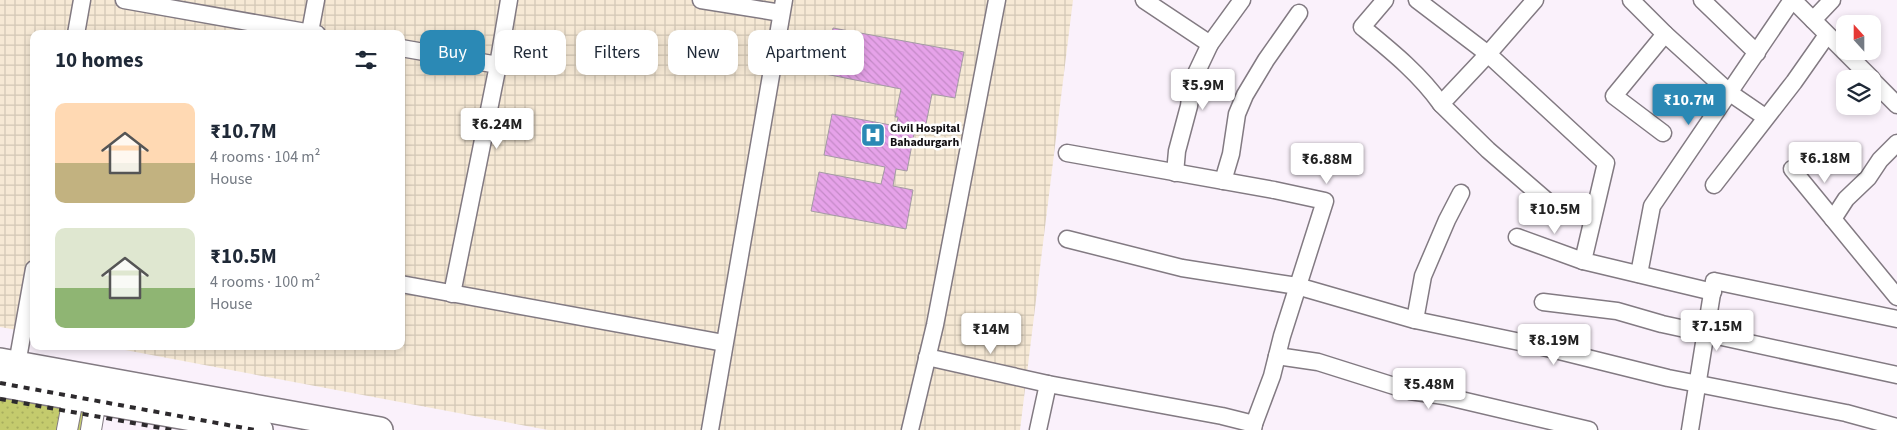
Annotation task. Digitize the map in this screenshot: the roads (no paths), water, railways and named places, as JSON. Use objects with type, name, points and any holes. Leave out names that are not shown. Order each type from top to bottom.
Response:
[{"type":"main road","points":[[8,362],[86,388],[260,430]]},
{"type":"main road","points":[[0,384],[86,388],[380,430]]},
{"type":"street","points":[[77,30],[82,0]]},
{"type":"street","points":[[124,0],[297,30]]},
{"type":"street","points":[[314,30],[316,0]]},
{"type":"street","points":[[504,30],[509,0]]},
{"type":"street","points":[[700,0],[783,7],[710,430]]},
{"type":"street","points":[[910,430],[927,358],[997,0]]},
{"type":"street","points":[[1144,0],[1210,44]]},
{"type":"street","points":[[1176,173],[1177,151],[1189,106],[1192,82],[1210,44],[1242,0]]},
{"type":"street","points":[[1385,0],[1362,27],[1410,68],[1431,90],[1441,104],[1488,150],[1548,201]]},
{"type":"street","points":[[1417,0],[1488,54],[1606,164],[1583,261]]},
{"type":"street","points":[[1441,104],[1535,0]]},
{"type":"street","points":[[1631,0],[1665,34],[1730,92],[1765,117]]},
{"type":"street","points":[[1702,0],[1757,53]]},
{"type":"street","points":[[1639,274],[1652,206],[1793,0],[1863,70]]},
{"type":"street","points":[[1813,20],[1832,0]]},
{"type":"street","points":[[1223,181],[1231,154],[1237,114],[1245,95],[1266,60],[1299,13]]},
{"type":"street","points":[[1663,133],[1614,96],[1665,34]]},
{"type":"street","points":[[1714,185],[1794,82],[1827,35]]},
{"type":"street","points":[[405,49],[495,64]]},
{"type":"street","points":[[452,294],[496,75]]},
{"type":"street","points":[[1881,88],[1897,105]]},
{"type":"street","points":[[1833,219],[1846,199],[1868,178],[1880,160],[1897,143]]},
{"type":"street","points":[[927,358],[1048,384],[1222,416],[1253,427],[1272,376],[1297,286],[1324,201],[1143,165],[1067,153]]},
{"type":"street","points":[[1792,169],[1897,297]]},
{"type":"street","points":[[1415,320],[1423,276],[1447,220],[1461,194]]},
{"type":"street","points":[[1517,237],[1583,261],[1713,292]]},
{"type":"street","points":[[1067,238],[1182,268],[1297,286],[1415,320],[1668,378],[1698,382],[1846,413],[1897,426]]},
{"type":"street","points":[[1690,430],[1714,281],[1897,319]]},
{"type":"street","points":[[8,362],[30,283]]},
{"type":"street","points":[[405,285],[724,343]]},
{"type":"street","points":[[1543,302],[1617,311],[1662,324],[1897,375]]},
{"type":"street","points":[[1277,356],[1318,362],[1410,391],[1444,396],[1589,430]]},
{"type":"street","points":[[1038,430],[1048,384]]},
{"type":"street","points":[[67,430],[86,388]]},
{"type":"street","points":[[86,388],[90,430]]},
{"type":"railway","points":[[0,383],[255,430]]},
{"type":"railway","points":[[0,399],[172,430]]},
{"type":"place","name":"Civil Hospital Bahadurgarh","points":[[873,135]]}]
